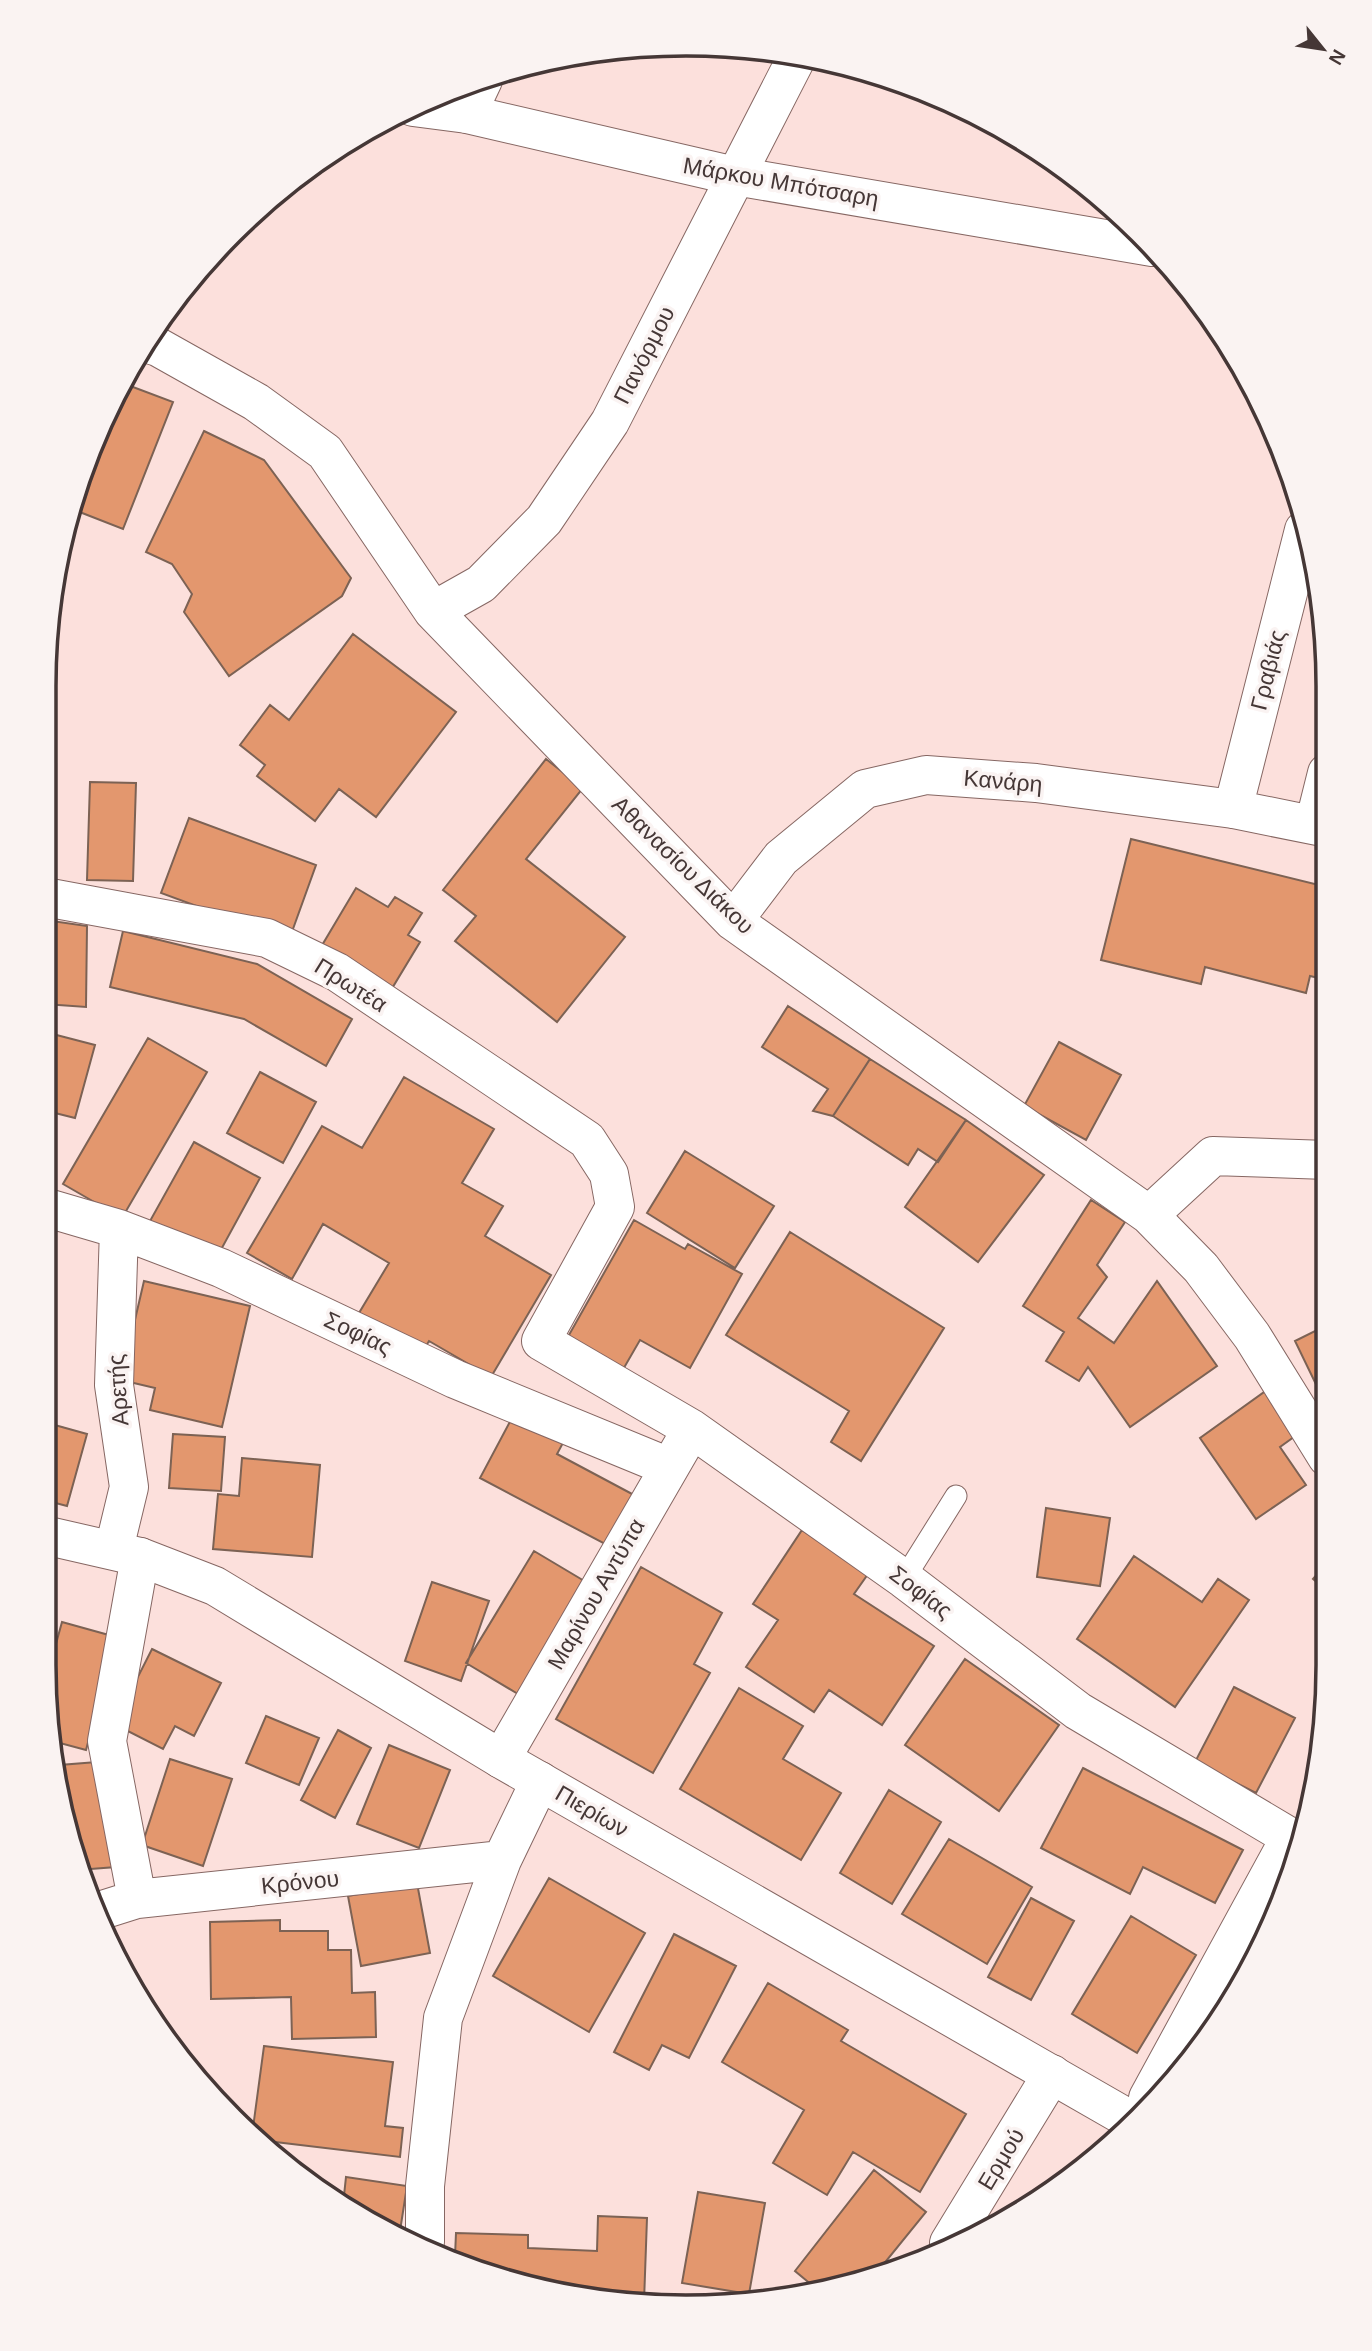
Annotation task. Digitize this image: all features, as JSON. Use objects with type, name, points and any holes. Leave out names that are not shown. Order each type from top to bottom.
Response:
[{"type":"street","name":"Πανόρμου","points":[[433,611],[481,584],[544,520],[610,422],[793,65]]},
{"type":"street","points":[[467,114],[478,91]]},
{"type":"street","name":"Μάρκου Μπότσαρη","points":[[433,109],[467,114],[735,176],[1134,244]]},
{"type":"street","name":"Αθανασίου Διάκου","points":[[154,348],[256,402],[325,452],[433,611],[733,920],[1149,1215],[1201,1268],[1252,1336],[1316,1439]]},
{"type":"street","name":"Γραβιάς","points":[[1233,809],[1300,545]]},
{"type":"street","name":"Κανάρη","points":[[733,920],[782,858],[865,789],[926,775],[1036,783],[1233,809],[1316,826]]},
{"type":"street","name":"Πρωτέα","points":[[56,899],[267,938],[337,972],[587,1140],[609,1174],[615,1207],[541,1341]]},
{"type":"street","points":[[1149,1215],[1213,1156],[1316,1160]]},
{"type":"street","name":"Σοφίας","points":[[56,1211],[119,1230],[221,1268],[455,1379],[669,1467]]},
{"type":"street","name":"Αρετής","points":[[119,1230],[114,1385],[129,1487],[127,1553],[107,1741],[137,1899]]},
{"type":"street","name":"Σοφίας","points":[[541,1341],[692,1429],[904,1579],[1078,1711],[1292,1839]]},
{"type":"street","name":"Μαρίνου Αντύπα","points":[[501,1759],[692,1429]]},
{"type":"street","name":"Πιερίων","points":[[56,1538],[127,1553],[215,1586],[501,1759],[1124,2116]]},
{"type":"street","points":[[425,2238],[425,2186],[443,2018],[502,1860],[540,1781]]},
{"type":"street","points":[[1156,2084],[1287,1855]]},
{"type":"street","name":"Κρόνου","points":[[105,1909],[137,1899],[502,1860]]},
{"type":"street","name":"Ερμού","points":[[954,2235],[1052,2074]]},
{"type":"lane","points":[[904,1579],[956,1496]]},
{"type":"building","points":[[132,387],[173,402],[123,529],[80,512],[104,445]]},
{"type":"building","points":[[204,431],[264,460],[351,578],[342,596],[229,676],[184,612],[192,594],[172,564],[146,552]]},
{"type":"building","points":[[353,634],[456,712],[376,817],[339,789],[315,821],[257,776],[265,765],[240,745],[270,705],[289,720]]},
{"type":"building","points":[[546,759],[583,788],[526,859],[625,937],[557,1022],[455,941],[476,916],[443,890]]},
{"type":"building","points":[[90,782],[136,783],[133,881],[87,880]]},
{"type":"building","points":[[189,818],[316,865],[289,940],[161,893]]},
{"type":"building","points":[[1131,839],[1316,884],[1316,977],[1310,976],[1306,993],[1205,967],[1201,984],[1101,960]]},
{"type":"building","points":[[356,888],[388,907],[395,897],[422,913],[408,935],[420,942],[391,990],[321,947]]},
{"type":"building","points":[[56,922],[87,926],[86,1007],[56,1005]]},
{"type":"building","points":[[123,931],[257,964],[352,1019],[326,1066],[244,1019],[110,987]]},
{"type":"building","points":[[788,1006],[870,1059],[833,1116],[813,1111],[828,1089],[762,1047]]},
{"type":"building","points":[[56,1035],[95,1045],[75,1118],[56,1113]]},
{"type":"building","points":[[148,1038],[207,1072],[122,1218],[63,1184]]},
{"type":"building","points":[[1059,1042],[1121,1075],[1086,1140],[1024,1106]]},
{"type":"building","points":[[870,1059],[966,1120],[938,1162],[918,1149],[908,1165],[833,1116]]},
{"type":"building","points":[[260,1072],[316,1102],[283,1163],[227,1133]]},
{"type":"building","points":[[404,1077],[494,1129],[462,1183],[503,1206],[485,1236],[551,1275],[491,1377],[429,1341],[420,1356],[356,1318],[389,1263],[323,1224],[292,1279],[247,1253],[322,1126],[362,1148]]},
{"type":"building","points":[[966,1120],[1044,1175],[978,1262],[905,1207]]},
{"type":"building","points":[[194,1142],[260,1178],[217,1257],[150,1221]]},
{"type":"building","points":[[685,1151],[774,1206],[735,1268],[647,1213]]},
{"type":"building","points":[[1091,1200],[1125,1222],[1097,1265],[1107,1277],[1078,1318],[1114,1343],[1157,1281],[1217,1366],[1130,1427],[1088,1367],[1079,1381],[1046,1361],[1064,1332],[1023,1306]]},
{"type":"building","points":[[634,1220],[685,1249],[688,1244],[742,1274],[690,1368],[640,1340],[621,1373],[565,1342]]},
{"type":"building","points":[[790,1232],[944,1328],[861,1461],[831,1442],[849,1411],[726,1335]]},
{"type":"building","points":[[144,1281],[250,1306],[222,1427],[150,1410],[155,1388],[121,1380]]},
{"type":"building","points":[[1316,1330],[1316,1384],[1295,1341]]},
{"type":"building","points":[[1267,1390],[1298,1434],[1280,1447],[1306,1485],[1256,1519],[1200,1438]]},
{"type":"building","points":[[514,1414],[564,1441],[557,1454],[634,1495],[607,1545],[480,1478]]},
{"type":"building","points":[[56,1425],[87,1434],[67,1506],[56,1503]]},
{"type":"building","points":[[173,1434],[225,1437],[221,1491],[169,1488]]},
{"type":"building","points":[[242,1458],[320,1465],[312,1557],[213,1549],[218,1494],[239,1496]]},
{"type":"building","points":[[1046,1508],[1110,1518],[1100,1586],[1037,1577]]},
{"type":"building","points":[[802,1530],[868,1574],[854,1594],[934,1646],[882,1725],[829,1690],[814,1712],[746,1667],[778,1620],[753,1604]]},
{"type":"building","points":[[534,1551],[586,1582],[518,1694],[466,1663]]},
{"type":"building","points":[[1134,1556],[1202,1602],[1218,1579],[1249,1600],[1175,1707],[1077,1639]]},
{"type":"building","points":[[641,1567],[722,1613],[694,1664],[710,1673],[653,1773],[556,1719]]},
{"type":"building","points":[[432,1582],[489,1601],[461,1681],[405,1661]]},
{"type":"building","points":[[62,1622],[116,1637],[86,1750],[61,1743],[56,1644]]},
{"type":"building","points":[[152,1649],[221,1683],[194,1736],[175,1726],[163,1749],[114,1724]]},
{"type":"building","points":[[965,1659],[1059,1725],[999,1811],[905,1745]]},
{"type":"building","points":[[1234,1687],[1295,1718],[1256,1793],[1195,1762]]},
{"type":"building","points":[[739,1688],[803,1726],[783,1759],[841,1793],[801,1860],[680,1789]]},
{"type":"building","points":[[266,1716],[319,1738],[299,1785],[246,1763]]},
{"type":"building","points":[[338,1730],[371,1748],[335,1818],[301,1800]]},
{"type":"building","points":[[389,1745],[450,1770],[419,1848],[357,1824]]},
{"type":"building","points":[[170,1759],[232,1779],[203,1866],[142,1845]]},
{"type":"building","points":[[109,1761],[116,1867],[89,1869],[77,1828],[64,1765]]},
{"type":"building","points":[[1083,1768],[1243,1850],[1215,1903],[1143,1867],[1130,1894],[1041,1848]]},
{"type":"building","points":[[889,1790],[941,1822],[892,1904],[840,1873]]},
{"type":"building","points":[[949,1839],[1032,1887],[987,1964],[902,1914]]},
{"type":"building","points":[[549,1878],[645,1933],[589,2032],[493,1976]]},
{"type":"building","points":[[417,1883],[430,1953],[361,1966],[348,1896]]},
{"type":"building","points":[[1031,1898],[1074,1921],[1031,2000],[988,1977]]},
{"type":"building","points":[[1131,1916],[1196,1955],[1137,2053],[1072,2014]]},
{"type":"building","points":[[280,1920],[280,1931],[328,1931],[328,1950],[351,1950],[352,1993],[375,1992],[376,2037],[292,2039],[291,1997],[211,1999],[210,1922]]},
{"type":"building","points":[[674,1934],[736,1966],[689,2058],[662,2045],[649,2070],[614,2052]]},
{"type":"building","points":[[768,1983],[848,2030],[841,2041],[966,2114],[920,2192],[853,2152],[827,2195],[773,2163],[804,2110],[722,2062]]},
{"type":"building","points":[[264,2046],[393,2062],[385,2126],[403,2128],[400,2157],[274,2142],[254,2122]]},
{"type":"building","points":[[874,2170],[926,2212],[884,2263],[809,2283],[795,2271]]},
{"type":"building","points":[[346,2177],[407,2186],[401,2227],[371,2211],[344,2194]]},
{"type":"building","points":[[698,2192],[765,2203],[749,2292],[682,2283]]},
{"type":"building","points":[[598,2216],[647,2218],[644,2294],[563,2283],[483,2262],[455,2251],[456,2233],[528,2235],[528,2248],[597,2251]]}]
